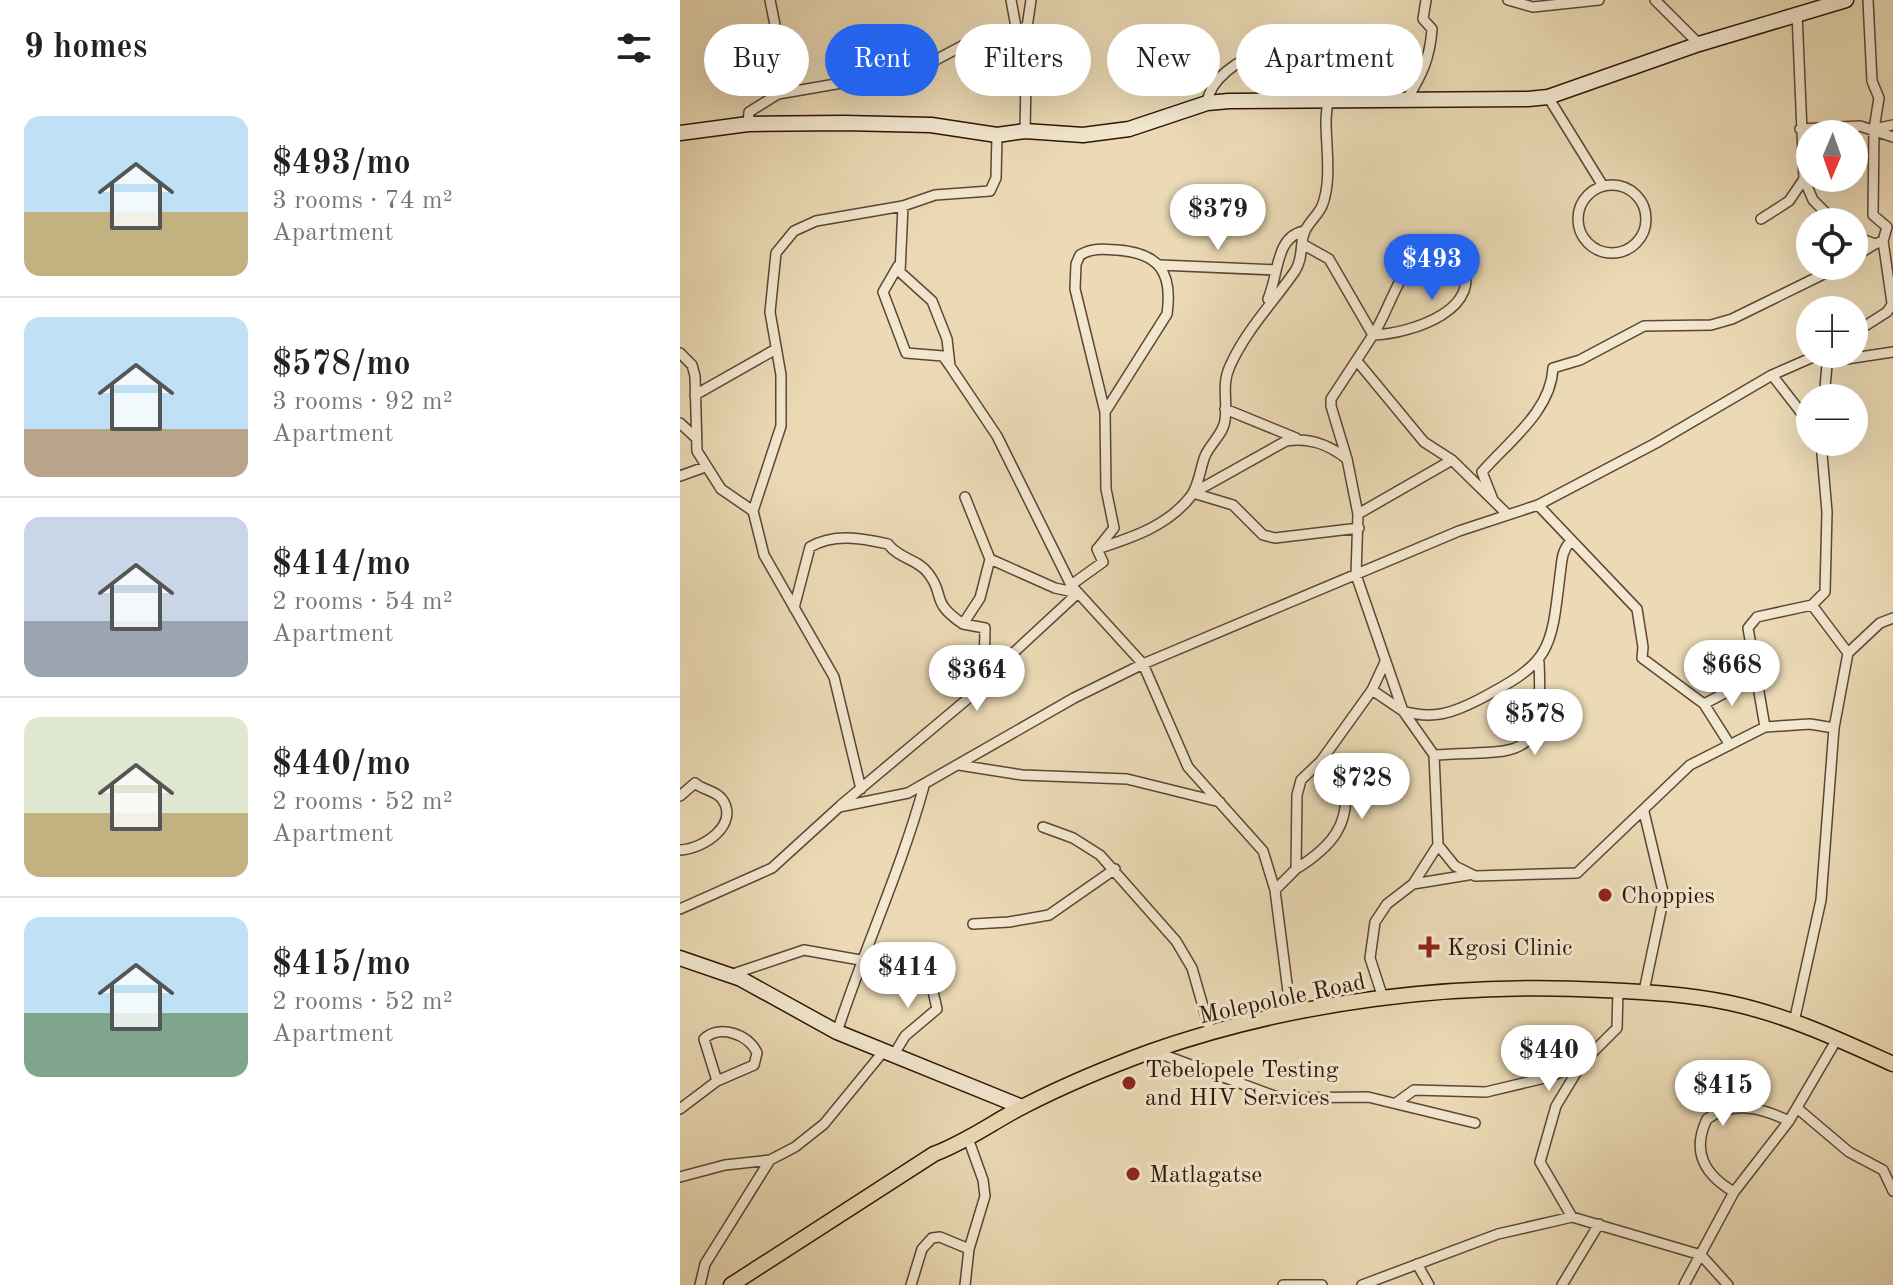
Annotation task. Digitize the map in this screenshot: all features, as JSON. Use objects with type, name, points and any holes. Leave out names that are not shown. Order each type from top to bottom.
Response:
[{"type":"main road","name":"Molepolole Road","points":[[731,1285],[934,1154],[969,1141],[1022,1107],[1153,1051],[1291,1015],[1383,998],[1493,988],[1644,991],[1730,1003],[1794,1022],[1893,1064]]},
{"type":"street","points":[[770,0],[775,24]]},
{"type":"street","points":[[1011,0],[1020,24]]},
{"type":"street","points":[[1022,24],[1031,0]]},
{"type":"street","points":[[1407,99],[1427,67],[1431,52],[1432,29],[1423,19],[1426,0]]},
{"type":"street","points":[[1508,0],[1533,7],[1599,0]]},
{"type":"street","points":[[1655,0],[1699,44]]},
{"type":"street","points":[[680,133],[748,124],[931,125],[997,135],[1025,131],[1105,134],[1207,103],[1548,97],[1699,44],[1846,0]]},
{"type":"street","points":[[1868,0],[1872,81],[1879,98],[1874,129],[1873,215],[1887,227],[1879,242],[1868,249]]},
{"type":"street","points":[[1797,13],[1800,120]]},
{"type":"street","points":[[1193,493],[1205,456],[1224,426],[1224,389],[1229,367],[1262,313],[1293,273],[1304,245],[1304,232],[1321,207],[1325,192],[1329,73],[1318,56],[1308,50],[1278,48],[1244,57],[1221,74],[1209,91],[1207,103]]},
{"type":"street","points":[[809,89],[917,70],[955,50]]},
{"type":"street","points":[[748,124],[749,112],[775,96]]},
{"type":"street","points":[[1024,96],[1025,131]]},
{"type":"street","points":[[1548,97],[1603,186],[1629,190],[1645,210],[1641,236],[1621,252],[1595,248],[1579,228],[1582,202],[1603,186]]},
{"type":"street","points":[[1868,129],[1893,125]]},
{"type":"street","points":[[1874,129],[1893,137]]},
{"type":"street","points":[[861,789],[834,677],[764,555],[753,511],[781,426],[781,375],[770,312],[776,253],[783,241],[816,221],[903,206],[935,195],[990,191],[996,178],[997,135]]},
{"type":"street","points":[[1761,219],[1789,201],[1796,191]]},
{"type":"street","points":[[1810,192],[1821,208]]},
{"type":"street","points":[[903,206],[898,266],[883,292],[906,353],[943,356],[997,436],[1074,589],[1143,664],[1188,767],[1263,851],[1275,890],[1291,1015]]},
{"type":"street","points":[[1262,313],[1275,283],[1280,250],[1290,237],[1304,232]]},
{"type":"street","points":[[1868,239],[1879,242]]},
{"type":"street","points":[[1868,324],[1887,312],[1892,303],[1879,242]]},
{"type":"street","points":[[1304,245],[1329,259],[1373,335]]},
{"type":"street","points":[[1097,549],[1114,528],[1106,489],[1105,412],[1080,312],[1076,264],[1088,250],[1103,249],[1148,255],[1160,265],[1170,297],[1167,314],[1105,412]]},
{"type":"street","points":[[1373,335],[1414,329],[1437,319],[1453,306],[1463,291],[1466,268],[1459,257],[1441,252],[1419,256],[1409,265],[1386,316],[1373,335],[1357,361],[1331,399],[1332,415],[1347,459],[1358,514],[1356,575],[1403,711],[1434,755],[1438,845],[1449,860],[1468,875]]},
{"type":"street","points":[[1160,265],[1275,270]]},
{"type":"street","points":[[898,266],[932,301],[947,339],[950,366]]},
{"type":"street","points":[[1493,500],[1482,472],[1529,422],[1552,387],[1553,368],[1580,360],[1644,326],[1702,326],[1732,319],[1811,280]]},
{"type":"street","points":[[695,395],[776,349]]},
{"type":"street","points":[[1868,354],[1893,352]]},
{"type":"street","points":[[680,353],[692,365],[697,451]]},
{"type":"street","points":[[1357,361],[1424,442],[1452,460],[1506,513]]},
{"type":"street","points":[[839,807],[900,796],[924,786],[1074,698],[1143,664],[1506,513],[1538,505],[1656,443],[1772,375],[1796,367]]},
{"type":"street","points":[[1772,375],[1796,406]]},
{"type":"street","points":[[1225,409],[1297,439],[1321,443],[1347,459]]},
{"type":"street","points":[[680,423],[693,432],[697,451],[721,489],[753,511]]},
{"type":"street","points":[[1097,549],[1142,534],[1171,515],[1193,493],[1269,448],[1297,439]]},
{"type":"street","points":[[1765,727],[1748,628],[1751,621],[1812,605],[1825,592],[1827,512],[1822,456]]},
{"type":"street","points":[[1358,514],[1452,460]]},
{"type":"street","points":[[680,476],[705,467]]},
{"type":"street","points":[[1193,493],[1233,505],[1263,535],[1275,538],[1359,528]]},
{"type":"street","points":[[963,624],[980,598],[990,559],[965,497]]},
{"type":"street","points":[[1538,505],[1637,609],[1642,658],[1704,704],[1730,745]]},
{"type":"street","points":[[794,608],[810,547],[825,539],[855,538],[888,544],[897,556],[922,567],[929,574],[942,608],[963,624],[985,628],[987,658],[980,683]]},
{"type":"street","points":[[1372,690],[1403,711],[1420,716],[1454,713],[1514,682],[1539,662],[1554,630],[1562,555],[1571,541]]},
{"type":"street","points":[[680,909],[772,868],[839,807],[960,706],[1103,562],[1097,549]]},
{"type":"street","points":[[990,559],[1055,588],[1074,589]]},
{"type":"street","points":[[1812,605],[1848,653]]},
{"type":"street","points":[[1794,1022],[1821,900],[1834,728],[1848,653],[1880,623],[1893,618]]},
{"type":"street","points":[[1880,623],[1893,624]]},
{"type":"street","points":[[1296,869],[1298,787],[1321,761],[1372,690],[1385,662]]},
{"type":"street","points":[[1434,755],[1501,754],[1521,748],[1533,735],[1541,711],[1539,662]]},
{"type":"street","points":[[1704,704],[1757,676]]},
{"type":"street","points":[[1413,884],[1468,875],[1577,873],[1644,812],[1684,769],[1765,727],[1810,724],[1834,728]]},
{"type":"street","points":[[1275,890],[1296,869],[1328,845],[1346,817],[1344,782],[1321,761]]},
{"type":"street","points":[[959,765],[1022,775],[1127,779],[1223,803]]},
{"type":"street","points":[[680,796],[695,783],[718,795],[725,803],[718,833],[705,845],[680,850]]},
{"type":"street","points":[[837,1032],[860,960],[903,858],[924,786]]},
{"type":"street","points":[[1644,812],[1664,896],[1644,991]]},
{"type":"street","points":[[1043,827],[1073,838],[1115,869],[1186,954],[1211,1034]]},
{"type":"street","points":[[1383,998],[1370,958],[1375,922],[1387,904],[1413,884],[1438,845]]},
{"type":"street","points":[[973,924],[1049,915],[1115,869]]},
{"type":"street","points":[[730,975],[804,950],[860,960]]},
{"type":"street","points":[[680,958],[730,975],[837,1032],[1022,1107]]},
{"type":"street","points":[[680,1177],[725,1165],[770,1160],[795,1147],[824,1124],[905,1036],[937,1009],[927,965]]},
{"type":"street","points":[[1572,1217],[1540,1162],[1552,1114],[1582,1063],[1617,1028],[1618,990]]},
{"type":"street","points":[[680,1109],[717,1081],[754,1065],[757,1053],[744,1038],[732,1033],[713,1032],[704,1039],[717,1081]]},
{"type":"street","points":[[1684,1285],[1734,1192],[1789,1121],[1837,1039]]},
{"type":"street","points":[[1153,1051],[1280,1098],[1353,1096],[1396,1103],[1475,1123]]},
{"type":"street","points":[[1396,1103],[1414,1090],[1486,1092],[1549,1077],[1582,1063]]},
{"type":"street","points":[[1734,1192],[1715,1180],[1700,1155],[1700,1141],[1707,1119],[1731,1108],[1748,1107],[1789,1121]]},
{"type":"street","points":[[1797,1108],[1849,1152],[1883,1170],[1893,1191]]},
{"type":"street","points":[[965,1285],[969,1249],[985,1196],[983,1180],[969,1141]]},
{"type":"street","points":[[700,1285],[705,1264],[770,1160]]},
{"type":"street","points":[[1362,1285],[1498,1234],[1572,1217],[1701,1255],[1728,1285]]},
{"type":"street","points":[[1562,1285],[1599,1224]]},
{"type":"street","points":[[911,1285],[922,1249],[932,1238],[940,1237],[969,1249]]},
{"type":"street","points":[[1417,1264],[1429,1285]]},
{"type":"street","points":[[1283,1285],[1322,1285]]},
{"type":"place","name":"Choppies","points":[[1605,895]]},
{"type":"place","name":"Kgosi Clinic","points":[[1429,947]]},
{"type":"place","name":"Tebelopele Testing and HIV Services","points":[[1129,1083]]},
{"type":"place","name":"Matlagatse","points":[[1133,1174]]}]
